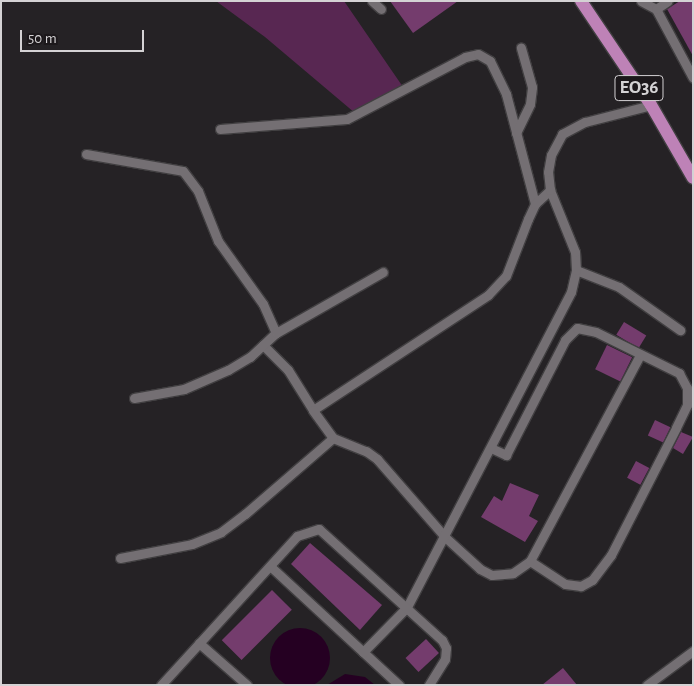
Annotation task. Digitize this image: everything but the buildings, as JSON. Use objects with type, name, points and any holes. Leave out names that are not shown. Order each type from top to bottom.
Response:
[{"type":"main road","name":"ΕΟ36","points":[[581,1],[651,105],[693,178]]},
{"type":"lane","points":[[372,1],[381,9]]},
{"type":"lane","points":[[642,1],[656,9],[693,78]]},
{"type":"lane","points":[[656,9],[668,1]]},
{"type":"lane","points":[[516,133],[530,104],[532,87],[521,48]]},
{"type":"lane","points":[[220,129],[347,119],[465,57],[478,54],[490,62],[500,78],[535,204]]},
{"type":"lane","points":[[363,652],[407,607],[571,292],[576,270],[570,234],[550,190],[548,172],[551,155],[562,134],[585,122],[651,105]]},
{"type":"lane","points":[[86,154],[183,171],[198,191],[218,242],[263,304],[276,333]]},
{"type":"lane","points":[[313,410],[488,295],[506,276],[535,204],[550,190]]},
{"type":"lane","points":[[576,270],[618,288],[680,330]]},
{"type":"lane","points":[[134,398],[206,381],[250,356],[276,333],[383,272]]},
{"type":"lane","points":[[491,448],[506,455],[569,332],[577,328],[592,330],[679,373],[688,397],[676,428],[611,555],[592,580],[581,586],[565,584],[530,561]]},
{"type":"lane","points":[[263,345],[288,370],[332,438],[360,448],[376,459],[445,537],[480,569],[492,575],[513,573],[530,561],[640,355]]},
{"type":"lane","points":[[537,358],[553,365]]},
{"type":"lane","points":[[120,558],[192,544],[221,532],[332,438]]},
{"type":"lane","points":[[161,685],[297,536],[319,529],[407,607],[446,648],[441,670],[429,685]]},
{"type":"lane","points":[[270,566],[399,685]]},
{"type":"lane","points":[[199,643],[247,685]]},
{"type":"lane","points":[[647,685],[693,651]]},
{"type":"shaded area","points":[[216,1],[344,1],[403,87],[355,113],[265,37]]},
{"type":"shaded area","points":[[300,628],[316,633],[321,637],[325,642],[330,658],[325,674],[321,679],[316,683],[300,688],[284,683],[279,679],[275,674],[270,658],[275,642],[279,637],[284,633]]},
{"type":"shaded area","points":[[345,674],[365,677],[375,685],[327,685]]}]
